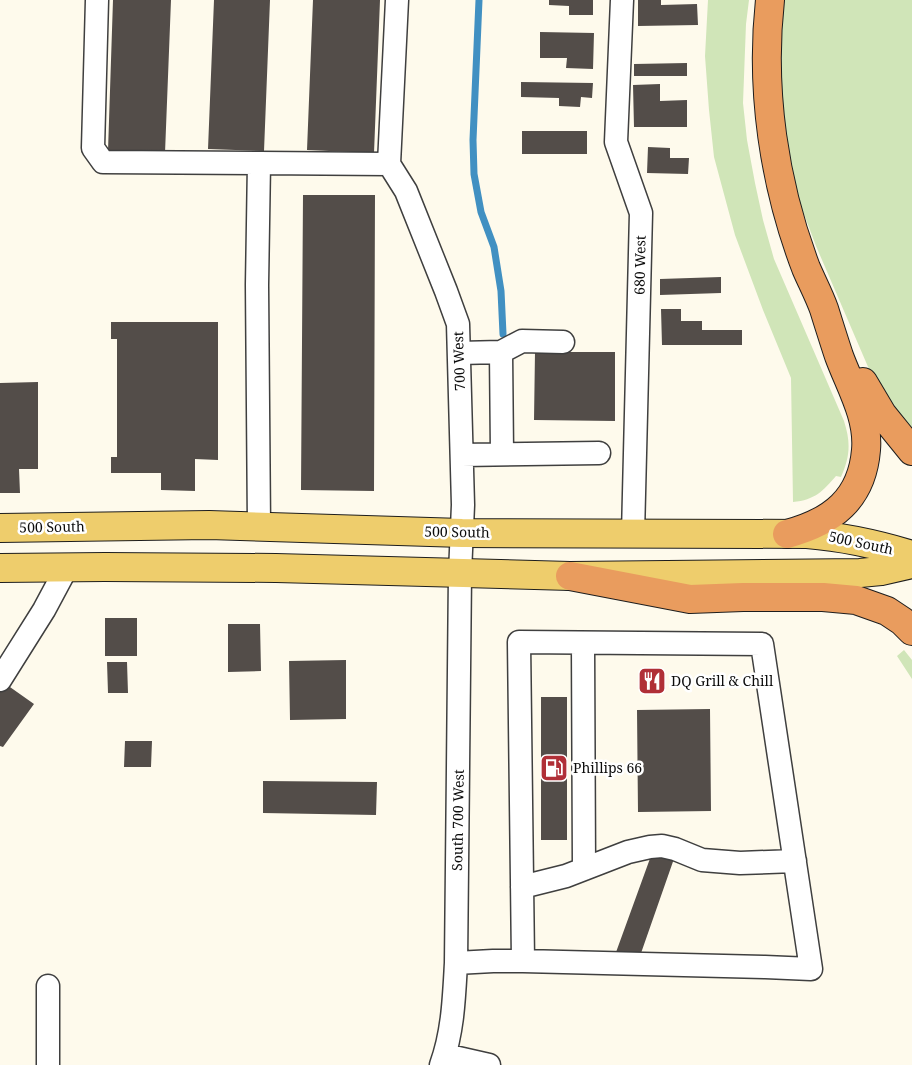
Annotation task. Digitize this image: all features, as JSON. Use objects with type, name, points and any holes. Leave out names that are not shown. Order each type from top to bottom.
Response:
[{"type":"highway","points":[[770,0],[767,65],[775,152],[782,189],[806,268],[823,308],[863,419],[866,433],[865,460],[862,473],[853,493],[832,514],[818,523],[803,530],[787,534]]},
{"type":"highway","points":[[823,308],[850,352],[858,374],[869,394],[882,414],[912,451]]},
{"type":"highway","points":[[570,576],[690,598],[823,597],[856,600],[887,611],[902,621],[912,631]]},
{"type":"main road","name":"500 South","points":[[0,528],[209,525],[462,533],[807,534],[851,539],[912,555]]},
{"type":"main road","name":"500 South","points":[[0,568],[276,568],[570,576],[860,573],[881,571],[912,564]]},
{"type":"street","points":[[97,0],[93,148],[103,162],[389,164],[397,0]]},
{"type":"street","name":"680 West","points":[[622,0],[616,142],[641,213],[633,534]]},
{"type":"street","points":[[259,163],[257,285],[259,526]]},
{"type":"street","name":"700 West","points":[[389,164],[406,191],[458,324],[464,506],[460,573]]},
{"type":"street","points":[[459,353],[501,352],[522,341],[563,342]]},
{"type":"street","points":[[501,352],[502,454]]},
{"type":"street","points":[[462,455],[599,453]]},
{"type":"street","points":[[0,680],[44,610],[67,567]]},
{"type":"street","name":"South 700 West","points":[[443,1060],[454,1012],[456,963],[460,573]]},
{"type":"street","points":[[456,963],[523,961],[765,966],[810,969],[762,644],[519,642],[523,961]]},
{"type":"street","points":[[583,643],[584,869]]},
{"type":"street","points":[[522,887],[566,876],[628,852],[650,847],[662,846],[675,849],[702,860],[740,863],[795,861]]},
{"type":"street","points":[[48,986],[48,1065]]},
{"type":"street","points":[[443,1060],[489,1065]]},
{"type":"green space","points":[[708,0],[749,0],[746,24],[743,103],[747,140],[763,220],[774,259],[844,421],[848,436],[848,456],[841,477],[836,476],[818,494],[801,501],[793,502],[791,378],[735,235],[714,157],[705,56]]},
{"type":"green space","points":[[779,0],[912,0],[912,438],[878,390],[816,246],[793,185],[782,118]]},
{"type":"green space","points":[[904,650],[912,660],[912,679],[897,656]]},
{"type":"building","points":[[113,0],[171,0],[165,153],[108,151]]},
{"type":"building","points":[[214,0],[270,0],[264,151],[208,149]]},
{"type":"building","points":[[313,0],[380,0],[374,153],[307,150]]},
{"type":"building","points":[[549,0],[593,0],[593,15],[569,15],[569,6],[549,5]]},
{"type":"building","points":[[638,0],[661,0],[661,5],[697,4],[698,25],[638,26]]},
{"type":"building","points":[[540,32],[594,33],[593,69],[566,68],[567,58],[540,58]]},
{"type":"building","points":[[687,63],[687,76],[634,76],[634,64]]},
{"type":"building","points":[[521,82],[593,83],[592,98],[581,97],[580,107],[559,106],[559,98],[521,97]]},
{"type":"building","points":[[660,84],[660,101],[687,100],[687,127],[634,127],[633,85]]},
{"type":"building","points":[[522,131],[587,131],[587,154],[522,154]]},
{"type":"building","points":[[648,147],[670,148],[670,158],[689,158],[688,174],[647,173]]},
{"type":"building","points":[[303,195],[375,195],[374,491],[301,490]]},
{"type":"building","points":[[721,277],[721,293],[660,295],[660,279]]},
{"type":"building","points":[[661,309],[681,309],[681,321],[702,321],[702,330],[742,330],[742,345],[662,345]]},
{"type":"building","points":[[111,322],[218,322],[218,460],[195,459],[195,491],[161,490],[161,473],[111,473],[111,457],[117,457],[117,339],[111,339]]},
{"type":"building","points":[[535,352],[615,352],[615,421],[534,420]]},
{"type":"building","points":[[38,382],[38,469],[19,469],[20,493],[0,493],[0,383]]},
{"type":"building","points":[[105,618],[137,618],[137,656],[105,656]]},
{"type":"building","points":[[228,624],[260,624],[261,671],[228,672]]},
{"type":"building","points":[[346,660],[346,719],[290,720],[289,661]]},
{"type":"building","points":[[107,662],[127,662],[128,693],[108,693]]},
{"type":"building","points":[[0,680],[34,704],[3,747],[0,746]]},
{"type":"building","name":"Phillips 66","points":[[541,697],[567,697],[567,840],[541,840]]},
{"type":"building","points":[[710,709],[711,811],[638,812],[637,710]]},
{"type":"building","points":[[125,741],[152,741],[151,767],[124,767]]},
{"type":"building","points":[[263,781],[377,782],[376,815],[263,813]]},
{"type":"building","points":[[652,853],[676,853],[640,956],[615,955]]},
{"type":"waterway","points":[[479,0],[473,140],[474,174],[481,212],[494,247],[501,291],[503,334]]},
{"type":"place","name":"DQ Grill & Chill","points":[[652,681]]},
{"type":"place","name":"Phillips 66","points":[[554,768]]}]
